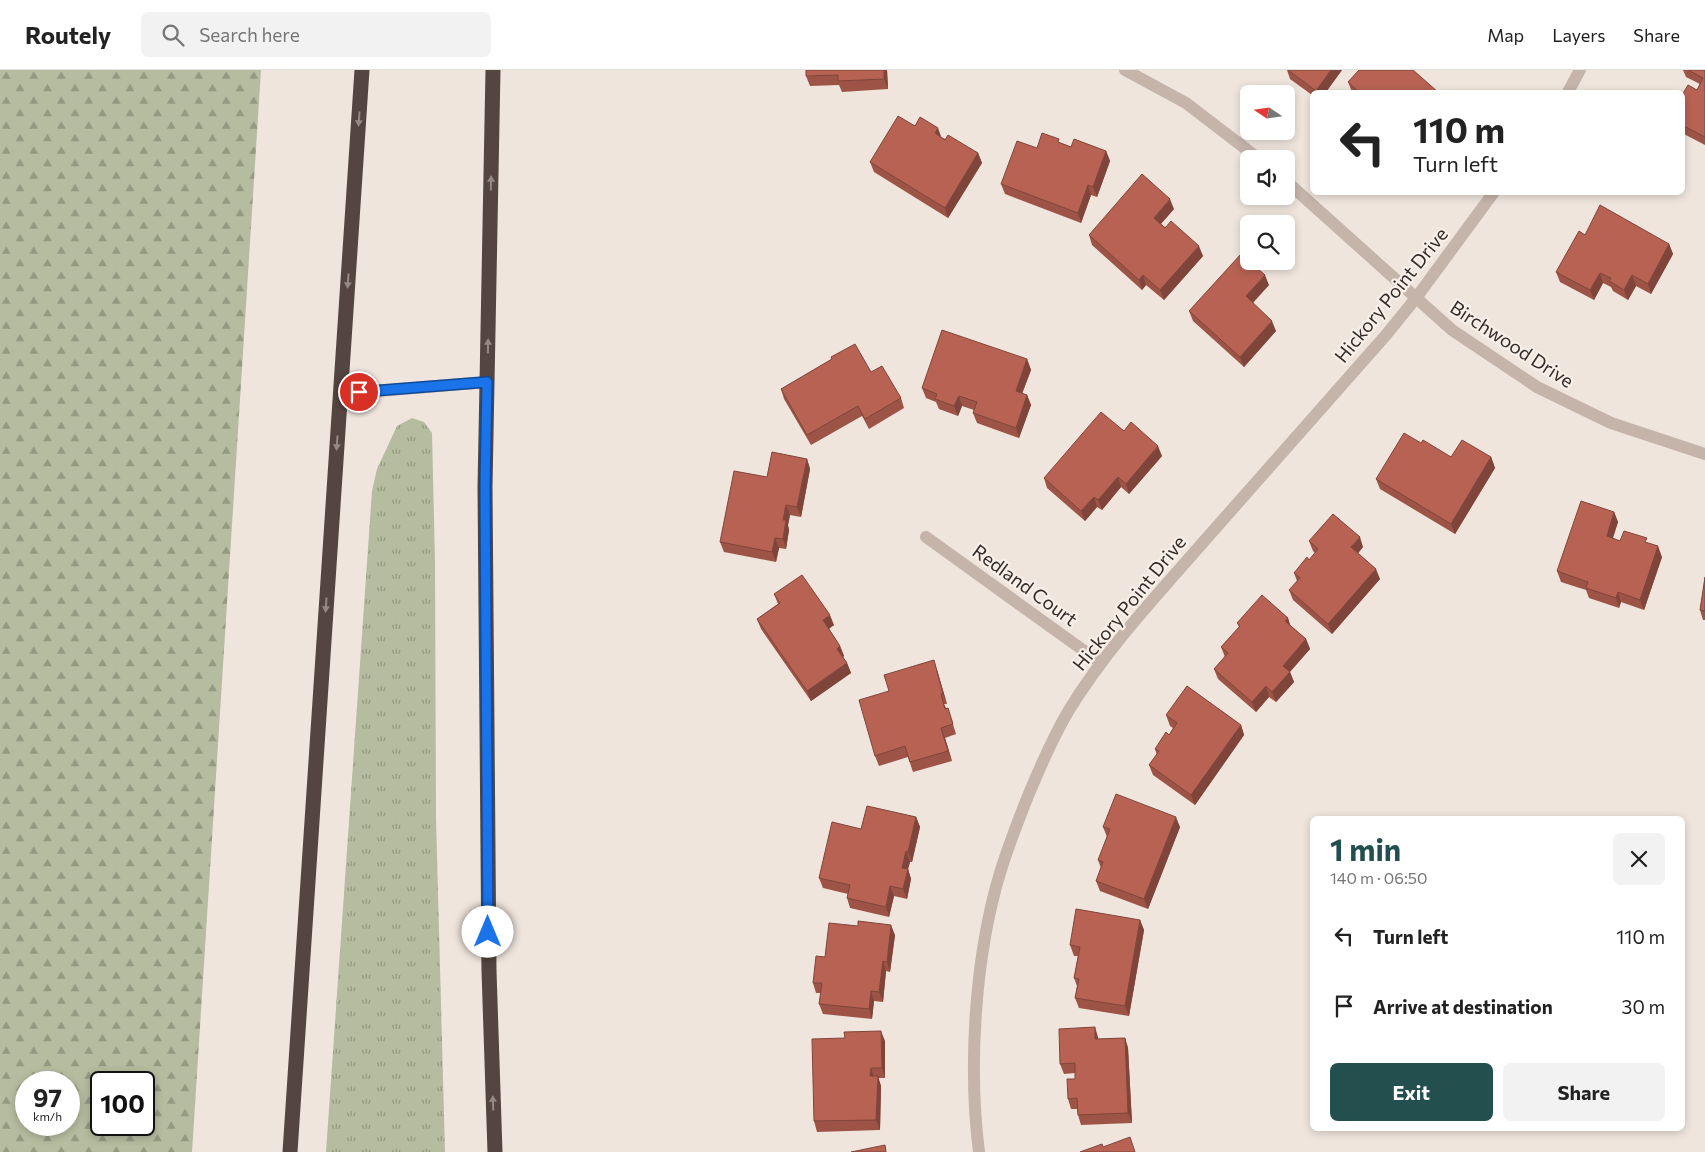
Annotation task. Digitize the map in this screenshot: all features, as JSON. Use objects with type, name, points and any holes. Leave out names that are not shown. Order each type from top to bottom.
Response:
[{"type":"highway","points":[[290,1152],[362,70]]},
{"type":"highway","points":[[493,70],[485,487],[489,961],[495,1152]]},
{"type":"street","points":[[1125,70],[1186,103],[1247,150]]},
{"type":"street","points":[[1569,90],[1580,70]]},
{"type":"street","name":"Birchwood Drive","points":[[1295,189],[1452,330],[1536,387],[1611,423],[1705,454]]},
{"type":"street","name":"Hickory Point Drive","points":[[979,1152],[975,1121],[974,1065],[977,1005],[985,943],[998,880],[1022,810],[1047,753],[1068,713],[1101,663],[1132,624],[1386,335],[1416,298],[1492,195]]},
{"type":"street","points":[[341,394],[487,382]]},
{"type":"street","name":"Redland Court","points":[[926,536],[1101,663]]},
{"type":"green space","points":[[0,70],[261,70],[192,1152],[0,1152]]},
{"type":"green space","points":[[412,418],[424,422],[432,433],[435,562],[436,818],[445,1152],[326,1152],[372,491],[377,469],[397,426]]},
{"type":"building","points":[[806,70],[884,70],[884,79],[838,81],[838,75],[806,76]]},
{"type":"building","points":[[1288,70],[1331,70],[1317,90]]},
{"type":"building","points":[[1359,70],[1413,70],[1436,90],[1357,90],[1348,82]]},
{"type":"building","points":[[1688,70],[1705,70],[1705,137],[1685,127],[1685,90],[1688,85],[1697,90],[1703,78]]},
{"type":"building","points":[[898,116],[915,126],[920,117],[938,128],[935,133],[945,140],[948,135],[978,153],[945,208],[870,162]]},
{"type":"building","points":[[1042,133],[1059,139],[1058,142],[1071,147],[1074,139],[1106,151],[1093,187],[1088,185],[1078,213],[1001,184],[1017,141],[1037,148]]},
{"type":"building","points":[[1142,174],[1170,199],[1154,218],[1165,228],[1171,221],[1199,246],[1160,290],[1143,275],[1139,280],[1089,235]]},
{"type":"building","points":[[1600,205],[1669,244],[1648,284],[1632,275],[1624,290],[1609,281],[1611,278],[1600,273],[1590,290],[1556,272],[1579,231],[1585,235]]},
{"type":"building","points":[[1240,255],[1240,270],[1259,270],[1265,275],[1246,296],[1272,321],[1240,357],[1189,311]]},
{"type":"building","points":[[942,330],[1027,359],[1016,391],[1027,395],[1016,428],[973,413],[977,402],[959,396],[954,406],[935,399],[937,394],[922,388]]},
{"type":"building","points":[[855,344],[871,372],[882,366],[901,398],[865,419],[858,406],[807,435],[781,389]]},
{"type":"building","points":[[1101,412],[1124,431],[1131,422],[1158,446],[1126,484],[1118,477],[1098,500],[1094,497],[1081,511],[1044,478]]},
{"type":"building","points":[[1404,433],[1421,443],[1423,440],[1451,457],[1462,440],[1491,457],[1451,524],[1376,479]]},
{"type":"building","points":[[772,452],[807,459],[797,507],[786,505],[783,520],[786,520],[783,539],[775,538],[772,552],[720,542],[734,471],[767,477]]},
{"type":"building","points":[[1581,501],[1614,512],[1607,536],[1620,541],[1624,531],[1647,538],[1645,542],[1658,546],[1640,600],[1618,592],[1616,598],[1586,588],[1588,582],[1557,571]]},
{"type":"building","points":[[1333,514],[1360,537],[1351,547],[1376,569],[1328,624],[1289,590],[1300,578],[1294,573],[1307,557],[1309,560],[1318,549],[1309,541]]},
{"type":"building","points":[[802,575],[830,615],[823,620],[840,646],[837,649],[847,663],[807,691],[757,619],[780,603],[774,594]]},
{"type":"building","points":[[1705,577],[1705,611],[1700,610]]},
{"type":"building","points":[[1262,595],[1288,618],[1285,621],[1306,639],[1283,666],[1290,672],[1272,692],[1266,686],[1252,702],[1214,669],[1228,653],[1221,647],[1240,626],[1237,623]]},
{"type":"building","points":[[934,660],[945,709],[948,708],[953,724],[941,728],[948,751],[910,762],[905,746],[875,756],[859,700],[889,691],[884,675]]},
{"type":"building","points":[[1187,686],[1241,725],[1191,795],[1149,765],[1159,751],[1155,749],[1166,732],[1169,735],[1177,723],[1166,715]]},
{"type":"building","points":[[1116,794],[1176,817],[1144,899],[1096,881],[1103,862],[1098,860],[1110,829],[1103,827]]},
{"type":"building","points":[[867,806],[916,817],[908,852],[906,851],[902,868],[908,869],[903,889],[890,886],[886,907],[847,898],[850,885],[819,878],[832,822],[861,829]]},
{"type":"building","points":[[1076,909],[1140,920],[1125,1006],[1075,998],[1079,979],[1074,978],[1080,947],[1070,945]]},
{"type":"building","points":[[858,921],[891,925],[887,962],[883,961],[879,992],[871,991],[869,1009],[819,1004],[822,983],[813,983],[816,956],[825,957],[829,923],[858,926]]},
{"type":"building","points":[[1095,1027],[1095,1039],[1125,1038],[1128,1113],[1078,1115],[1077,1098],[1068,1099],[1067,1079],[1075,1079],[1075,1063],[1060,1064],[1059,1029]]},
{"type":"building","points":[[881,1031],[882,1068],[871,1068],[870,1076],[878,1076],[876,1120],[814,1121],[812,1039],[845,1038],[844,1032]]},
{"type":"building","points":[[1130,1137],[1135,1152],[1080,1152],[1102,1144],[1103,1147]]},
{"type":"building","points":[[885,1145],[886,1152],[851,1152]]},
{"type":"route","points":[[359,392],[487,382],[485,487],[488,932]]}]
